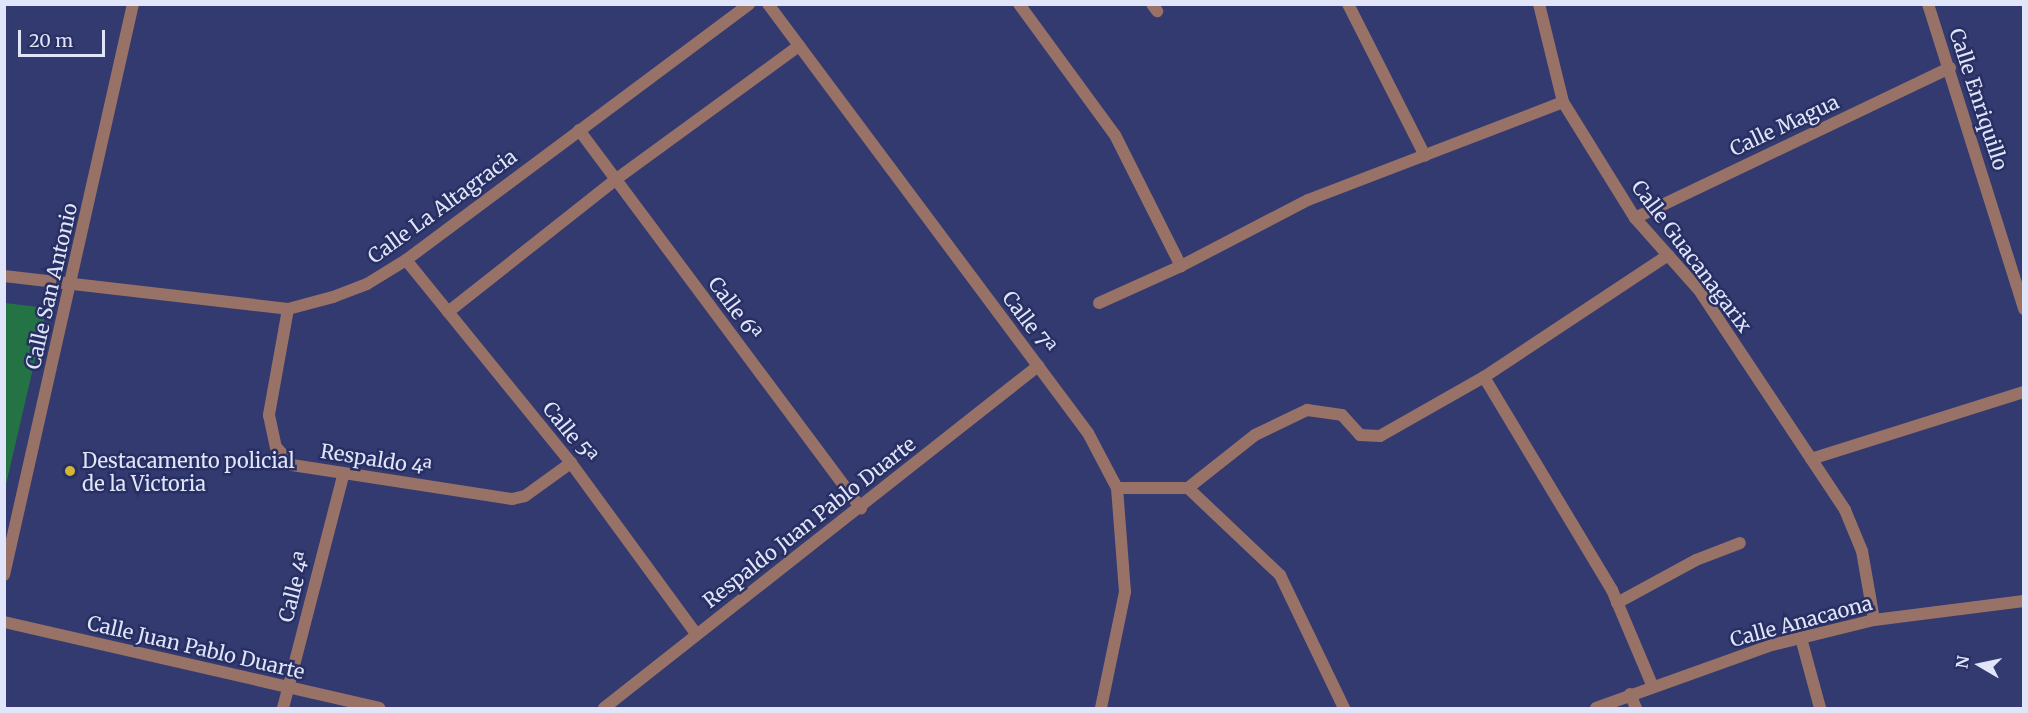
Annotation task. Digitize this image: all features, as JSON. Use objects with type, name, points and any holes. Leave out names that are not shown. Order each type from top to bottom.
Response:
[{"type":"street","name":"Calle San Antonio","points":[[4,574],[73,284],[133,4]]},
{"type":"street","name":"Calle La Altagracia","points":[[4,276],[288,309],[367,284],[406,260],[749,4]]},
{"type":"street","name":"Calle 7ª","points":[[768,4],[1088,433],[1117,488],[1125,592],[1101,708]]},
{"type":"street","points":[[1019,4],[1114,135],[1181,266]]},
{"type":"street","points":[[1348,4],[1425,156]]},
{"type":"street","name":"Calle Guacanagarix","points":[[1539,4],[1563,102],[1635,218],[1699,290],[1845,510],[1862,551],[1875,620]]},
{"type":"street","name":"Calle Enriquillo","points":[[1928,4],[2024,309]]},
{"type":"street","points":[[448,312],[615,180],[799,46]]},
{"type":"street","name":"Calle Magua","points":[[1635,218],[1950,68]]},
{"type":"street","points":[[1099,303],[1181,266],[1308,200],[1563,102]]},
{"type":"street","name":"Calle 6ª","points":[[579,130],[861,509]]},
{"type":"street","points":[[1117,488],[1188,488],[1255,435],[1307,410],[1342,415],[1360,435],[1380,436],[1484,377],[1668,255]]},
{"type":"street","name":"Calle 5ª","points":[[406,260],[571,463],[696,634]]},
{"type":"street","name":"Respaldo 4ª","points":[[288,309],[269,415],[276,447],[292,465],[343,476],[519,498],[571,463]]},
{"type":"street","name":"Respaldo Juan Pablo Duarte","points":[[604,708],[696,634],[861,509],[1038,366]]},
{"type":"street","points":[[1484,377],[1617,603],[1653,687]]},
{"type":"street","points":[[1811,459],[2024,392]]},
{"type":"street","name":"Calle 4ª","points":[[283,708],[343,476]]},
{"type":"street","points":[[1188,488],[1280,575],[1344,708]]},
{"type":"street","points":[[1617,603],[1696,560],[1740,543]]},
{"type":"street","name":"Calle Anacaona","points":[[1596,708],[1630,693],[1801,638],[1875,620],[2024,601]]},
{"type":"street","name":"Calle Juan Pablo Duarte","points":[[4,622],[380,708]]},
{"type":"street","points":[[1801,638],[1820,708]]},
{"type":"street","points":[[1630,693],[1636,708]]},
{"type":"green space","points":[[4,303],[47,308],[5,489]]},
{"type":"place","name":"Destacamento policial de la Victoria","points":[[70,471]]}]
